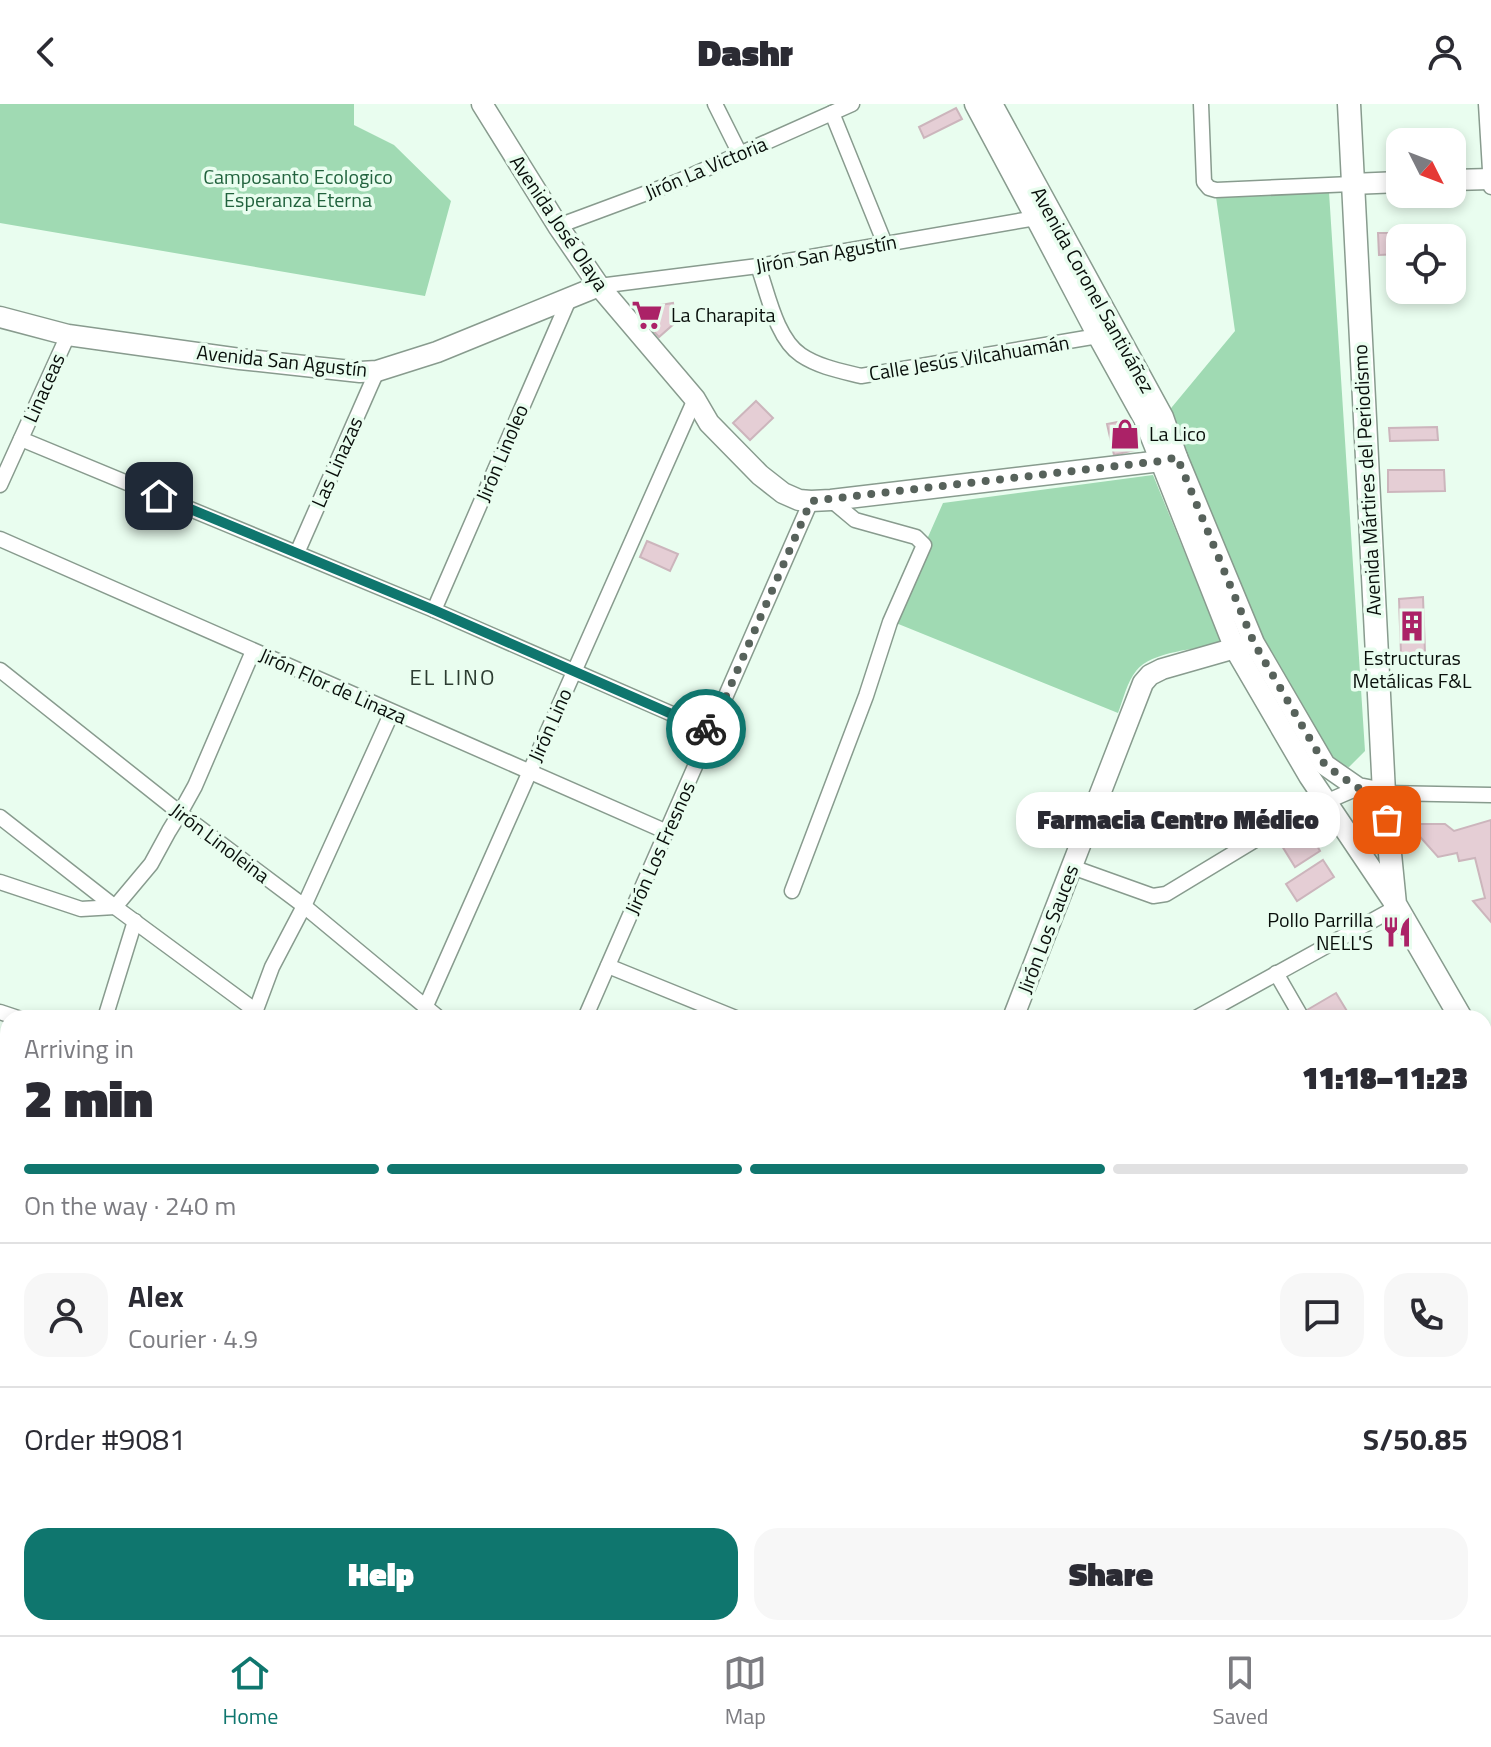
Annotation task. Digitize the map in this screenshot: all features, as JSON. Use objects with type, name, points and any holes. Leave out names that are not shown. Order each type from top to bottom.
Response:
[{"type":"main road","name":"Avenida Mártires del Periodismo","points":[[1349,104],[1384,793],[1396,905],[1456,1010]]},
{"type":"street","name":"Avenida José Olaya","points":[[482,104],[599,286],[695,399],[709,423],[760,475],[783,493],[799,500],[821,500]]},
{"type":"street","points":[[715,104],[740,154]]},
{"type":"street","name":"Jirón La Victoria","points":[[558,226],[679,181],[852,104]]},
{"type":"street","name":"Avenida Coronel Santiváñez","points":[[975,104],[1163,417],[1169,459]]},
{"type":"street","name":"Avenida Coronel Santiváñez","points":[[992,104],[1098,336],[1169,459],[1244,646],[1326,802]]},
{"type":"street","points":[[1201,104],[1204,182],[1209,188],[1386,183]]},
{"type":"street","points":[[1466,181],[1491,182],[1486,104]]},
{"type":"street","points":[[832,113],[885,244]]},
{"type":"street","name":"Jirón San Agustín","points":[[599,286],[758,266],[1043,214]]},
{"type":"street","name":"Calle Jesús Vilcahuamán","points":[[758,266],[782,335],[800,354],[825,366],[861,376],[1098,336]]},
{"type":"street","name":"Avenida San Agustín","points":[[0,317],[68,335],[360,372],[377,371],[437,352],[599,286]]},
{"type":"street","name":"Jirón Linoleo","points":[[434,610],[570,296]]},
{"type":"street","name":"Linaceas","points":[[0,485],[68,335]]},
{"type":"street","name":"Las Linazas","points":[[297,553],[377,371]]},
{"type":"street","name":"Jirón Lino","points":[[425,1008],[695,399]]},
{"type":"street","points":[[21,439],[434,610],[711,731]]},
{"type":"street","points":[[821,500],[1169,459]]},
{"type":"street","points":[[792,891],[866,696],[890,622],[924,545],[916,537],[855,520],[821,500]]},
{"type":"street","name":"Jirón Los Fresnos","points":[[589,1010],[711,731],[821,500]]},
{"type":"street","name":"Jirón Flor de Linaza","points":[[0,539],[667,832]]},
{"type":"street","name":"Avenida Coronel Santiváñez","points":[[1244,646],[1325,765],[1358,788],[1384,793]]},
{"type":"street","name":"Jirón Los Sauces","points":[[1016,1010],[1143,683],[1162,669],[1244,646]]},
{"type":"street","points":[[0,882],[81,909],[115,907],[151,864],[195,786],[253,651]]},
{"type":"street","name":"Jirón Linoleina","points":[[0,670],[180,813],[304,906],[428,1010]]},
{"type":"street","points":[[256,1010],[272,967],[304,906],[392,712]]},
{"type":"street","points":[[1072,867],[1153,896],[1166,894],[1300,813],[1358,788]]},
{"type":"street","points":[[1384,793],[1491,795]]},
{"type":"street","name":"Avenida Mártires del Periodismo","points":[[1326,802],[1396,905]]},
{"type":"street","points":[[0,817],[248,1010]]},
{"type":"street","points":[[1210,1010],[1396,905]]},
{"type":"street","points":[[107,1010],[135,921]]},
{"type":"street","points":[[608,966],[716,1010]]},
{"type":"street","points":[[1276,973],[1297,1010]]},
{"type":"green space","name":"Camposanto Ecologico Esperanza Eterna","points":[[0,104],[354,104],[354,125],[394,145],[451,201],[425,296],[0,223]]},
{"type":"green space","points":[[1329,192],[1365,751],[1349,767],[1331,764],[1267,653],[1167,413],[1235,331],[1216,197]]},
{"type":"green space","points":[[1153,475],[1222,644],[1163,655],[1143,664],[1130,680],[1118,713],[891,621],[943,503]]},
{"type":"building","points":[[956,108],[962,119],[924,138],[919,127]]},
{"type":"building","points":[[1378,233],[1386,233],[1386,255],[1379,255]]},
{"type":"building","points":[[673,303],[676,322],[659,337],[642,319],[644,312],[648,307]]},
{"type":"building","points":[[756,401],[773,418],[750,440],[733,423]]},
{"type":"building","points":[[1128,420],[1135,450],[1114,455],[1107,424]]},
{"type":"building","points":[[1437,427],[1438,440],[1390,441],[1389,428]]},
{"type":"building","points":[[1388,470],[1444,470],[1445,491],[1388,492]]},
{"type":"building","points":[[647,541],[678,554],[670,571],[640,557]]},
{"type":"building","name":"Estructuras Metálicas F&L","points":[[1423,597],[1425,653],[1401,654],[1399,599]]},
{"type":"building","points":[[1491,820],[1491,922],[1473,901],[1485,898],[1475,858],[1459,861],[1457,853],[1438,857],[1414,830],[1421,824],[1445,824],[1454,831]]},
{"type":"building","points":[[1308,830],[1320,851],[1295,867],[1282,846]]},
{"type":"building","points":[[1323,860],[1334,877],[1297,901],[1286,884]]},
{"type":"building","points":[[1336,993],[1346,1010],[1307,1010]]},
{"type":"way so far","points":[[706,729],[711,731],[811,501],[1177,457],[1254,643],[1325,765],[1358,788],[1384,793],[1387,820]]},
{"type":"place","name":"La Charapita","points":[[647,315]]},
{"type":"place","name":"La Lico","points":[[1125,434]]},
{"type":"place","name":"Estructuras Metálicas F&L","points":[[1412,626]]},
{"type":"place","name":"Farmacia Centro Médico","points":[[1387,820]]},
{"type":"place","name":"Pollo Parrilla NELL'S","points":[[1397,932]]},
{"type":"district","name":"EL LINO","points":[[453,677]]},
{"type":"route","points":[[159,496],[434,610],[706,729]]}]
